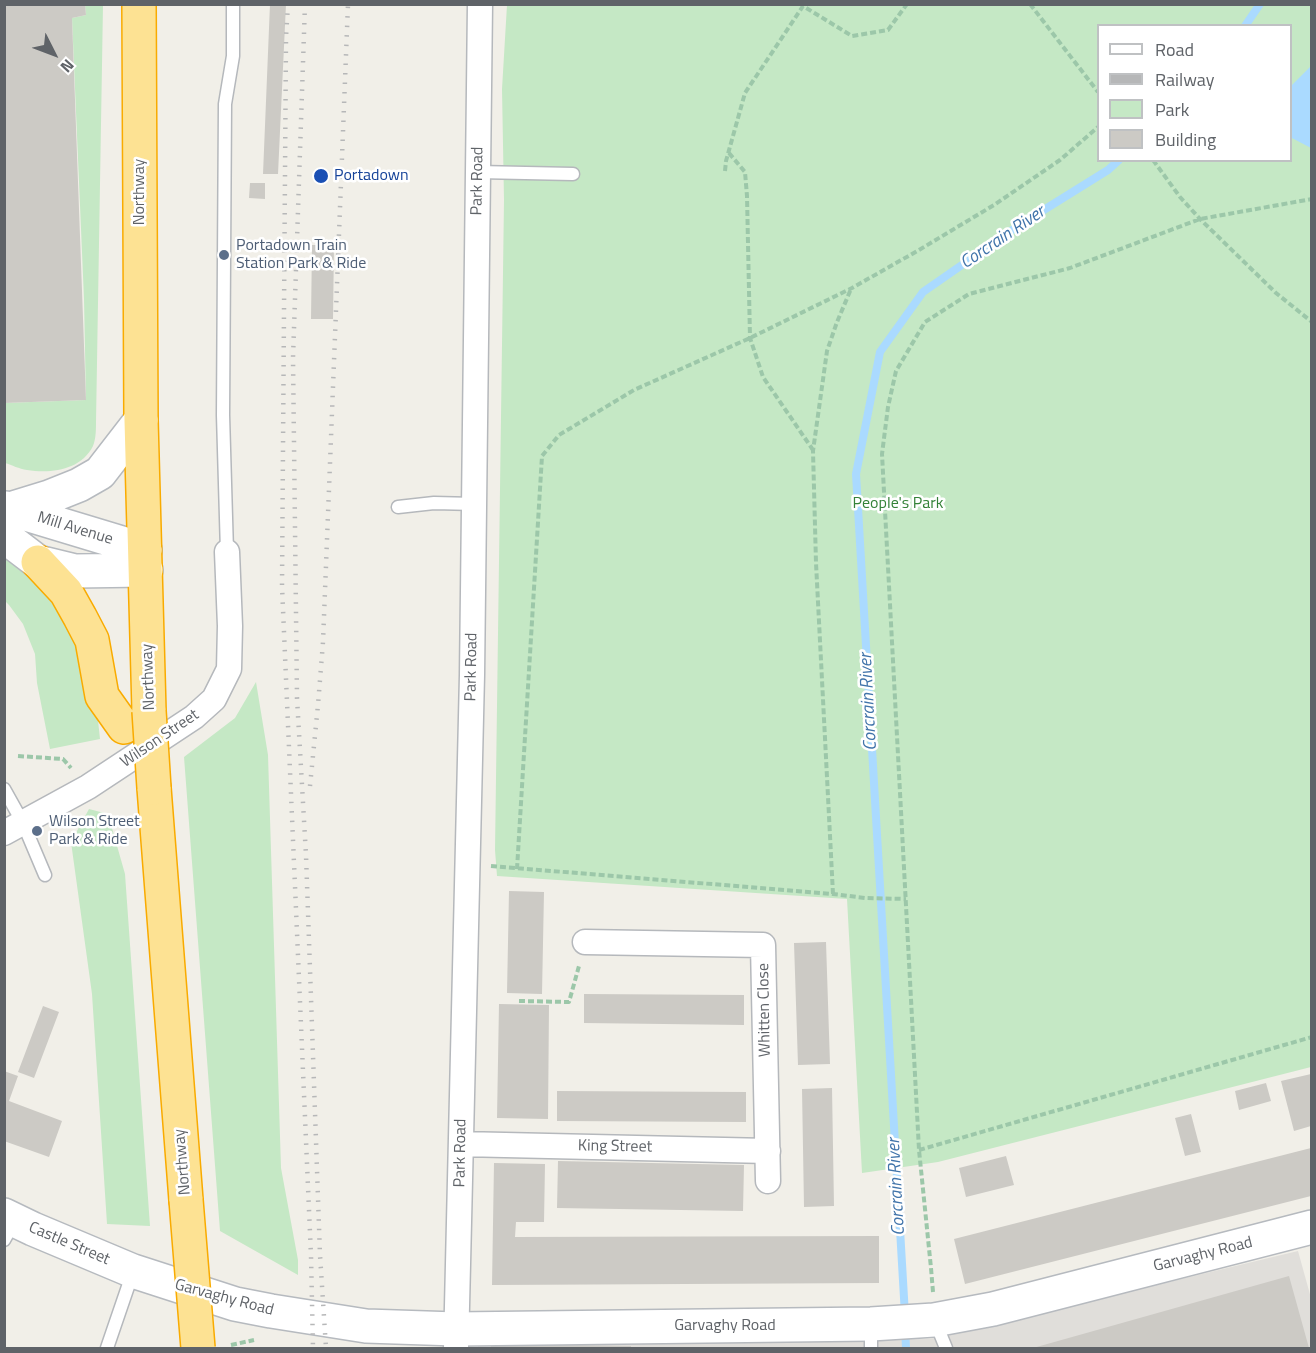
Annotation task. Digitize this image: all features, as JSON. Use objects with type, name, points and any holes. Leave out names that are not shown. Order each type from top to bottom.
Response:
[{"type":"highway","name":"Northway","points":[[139,4],[141,420],[145,560],[137,719],[153,777],[198,1348]]},
{"type":"highway","points":[[38,562],[66,592],[92,640],[102,696],[137,719]]},
{"type":"main road","points":[[6,518],[50,496],[80,485],[100,473],[141,420]]},
{"type":"main road","name":"Mill Avenue","points":[[6,518],[145,560]]},
{"type":"main road","name":"Mill Avenue","points":[[6,518],[38,562],[75,571],[145,560]]},
{"type":"main road","name":"Castle Street","points":[[8,1225],[133,1271]]},
{"type":"main road","name":"Garvaghy Road","points":[[133,1271],[235,1304],[456,1339],[940,1334],[993,1309],[1311,1227]]},
{"type":"street","name":"Park Road","points":[[456,1339],[475,504],[480,4]]},
{"type":"street","name":"Wilson Street","points":[[14,828],[88,787],[194,717],[214,699],[229,669],[227,552]]},
{"type":"street","name":"Whitten Close","points":[[585,942],[763,945],[768,1181]]},
{"type":"street","name":"King Street","points":[[461,1144],[768,1151]]},
{"type":"lane","points":[[227,552],[223,415],[225,104],[233,56],[233,4]]},
{"type":"lane","points":[[478,172],[573,174]]},
{"type":"lane","points":[[398,507],[434,503],[475,504]]},
{"type":"lane","points":[[4,789],[14,828],[45,875]]},
{"type":"lane","points":[[107,1348],[133,1271]]},
{"type":"path","points":[[725,171],[745,93],[803,6],[852,36],[888,30],[906,4]]},
{"type":"path","points":[[1030,4],[1097,91]]},
{"type":"path","points":[[517,869],[542,456],[559,435],[634,390],[750,338],[852,288],[919,250],[994,205],[1060,160],[1097,128]]},
{"type":"path","points":[[729,153],[745,172],[750,338],[763,377],[813,451]]},
{"type":"path","points":[[1154,162],[1180,197],[1200,219],[1276,293],[1311,322]]},
{"type":"path","points":[[940,1334],[919,1150],[882,454],[888,407],[896,371],[925,322],[969,294],[1070,268],[1200,219],[1311,199]]},
{"type":"path","points":[[833,894],[816,563],[813,451],[827,351],[852,288]]},
{"type":"path","points":[[18,756],[63,759],[75,772]]},
{"type":"path","points":[[468,864],[865,898],[906,899]]},
{"type":"path","points":[[519,1001],[569,1002],[585,942]]},
{"type":"path","points":[[919,1150],[1311,1037]]},
{"type":"shaded area","points":[[1298,1251],[1311,1298],[1311,1348],[478,1348],[478,1342],[931,1339]]},
{"type":"green space","points":[[85,5],[103,5],[96,434],[88,454],[73,465],[55,470],[36,471],[21,469],[5,463],[4,403],[86,400],[72,18],[86,15]]},
{"type":"green space","name":"People's Park","points":[[507,5],[1311,5],[1311,1067],[938,1162],[862,1173],[847,899],[497,876],[495,850],[504,200],[502,89]]},
{"type":"green space","points":[[4,554],[34,572],[86,652],[96,702],[100,739],[50,749],[37,683],[35,654],[23,624],[5,601]]},
{"type":"green space","points":[[256,682],[268,755],[281,1168],[298,1260],[298,1275],[220,1231],[184,757],[235,718]]},
{"type":"green space","points":[[89,809],[108,814],[125,874],[150,1226],[107,1224],[92,994],[71,842]]},
{"type":"water","points":[[1311,66],[1311,148],[1292,138],[1292,85]]},
{"type":"building","points":[[4,4],[85,4],[86,15],[72,18],[86,400],[4,403]]},
{"type":"building","points":[[270,4],[286,4],[278,174],[263,174]]},
{"type":"building","points":[[250,183],[265,183],[265,199],[249,198]]},
{"type":"building","points":[[312,245],[334,245],[333,319],[311,319]]},
{"type":"building","points":[[509,891],[544,892],[542,994],[507,993]]},
{"type":"building","points":[[826,942],[830,1064],[798,1065],[794,943]]},
{"type":"building","points":[[584,994],[744,995],[744,1025],[584,1023]]},
{"type":"building","points":[[499,1004],[549,1005],[548,1119],[497,1118]]},
{"type":"building","points":[[43,1006],[59,1012],[34,1078],[18,1072]]},
{"type":"building","points":[[4,1071],[18,1076],[9,1101],[62,1121],[49,1157],[4,1141]]},
{"type":"building","points":[[1311,1074],[1311,1126],[1294,1131],[1281,1081]]},
{"type":"building","points":[[1266,1083],[1271,1101],[1239,1110],[1235,1091]]},
{"type":"building","points":[[832,1088],[834,1206],[804,1207],[802,1089]]},
{"type":"building","points":[[557,1091],[746,1092],[746,1122],[557,1121]]},
{"type":"building","points":[[1191,1114],[1201,1152],[1185,1156],[1175,1118]]},
{"type":"building","points":[[1311,1148],[1311,1196],[965,1284],[954,1239]]},
{"type":"building","points":[[1006,1156],[1014,1185],[966,1197],[959,1168]]},
{"type":"building","points":[[558,1161],[744,1165],[743,1211],[557,1208]]},
{"type":"building","points":[[494,1163],[545,1164],[544,1222],[516,1222],[515,1237],[879,1236],[879,1283],[492,1285]]},
{"type":"building","points":[[1289,1276],[1309,1348],[1033,1348]]},
{"type":"building","points":[[491,1344],[631,1346],[631,1348],[491,1348]]},
{"type":"waterway","points":[[1246,24],[1260,4]]},
{"type":"waterway","name":"Corcrain River","points":[[905,1315],[856,474],[880,352],[923,292],[1018,226],[1108,170],[1117,162]]},
{"type":"waterway","name":"Corcrain River","points":[[905,1328],[906,1348]]},
{"type":"railway","points":[[288,4],[282,586],[313,1348]]},
{"type":"railway","points":[[305,4],[293,358],[297,698],[306,855],[320,1255],[326,1348]]},
{"type":"railway","points":[[310,786],[323,642],[348,4]]},
{"type":"place","name":"Portadown","points":[[321,176]]},
{"type":"place","name":"Portadown Train Station Park & Ride","points":[[224,255]]},
{"type":"place","name":"Wilson Street Park & Ride","points":[[37,831]]}]
